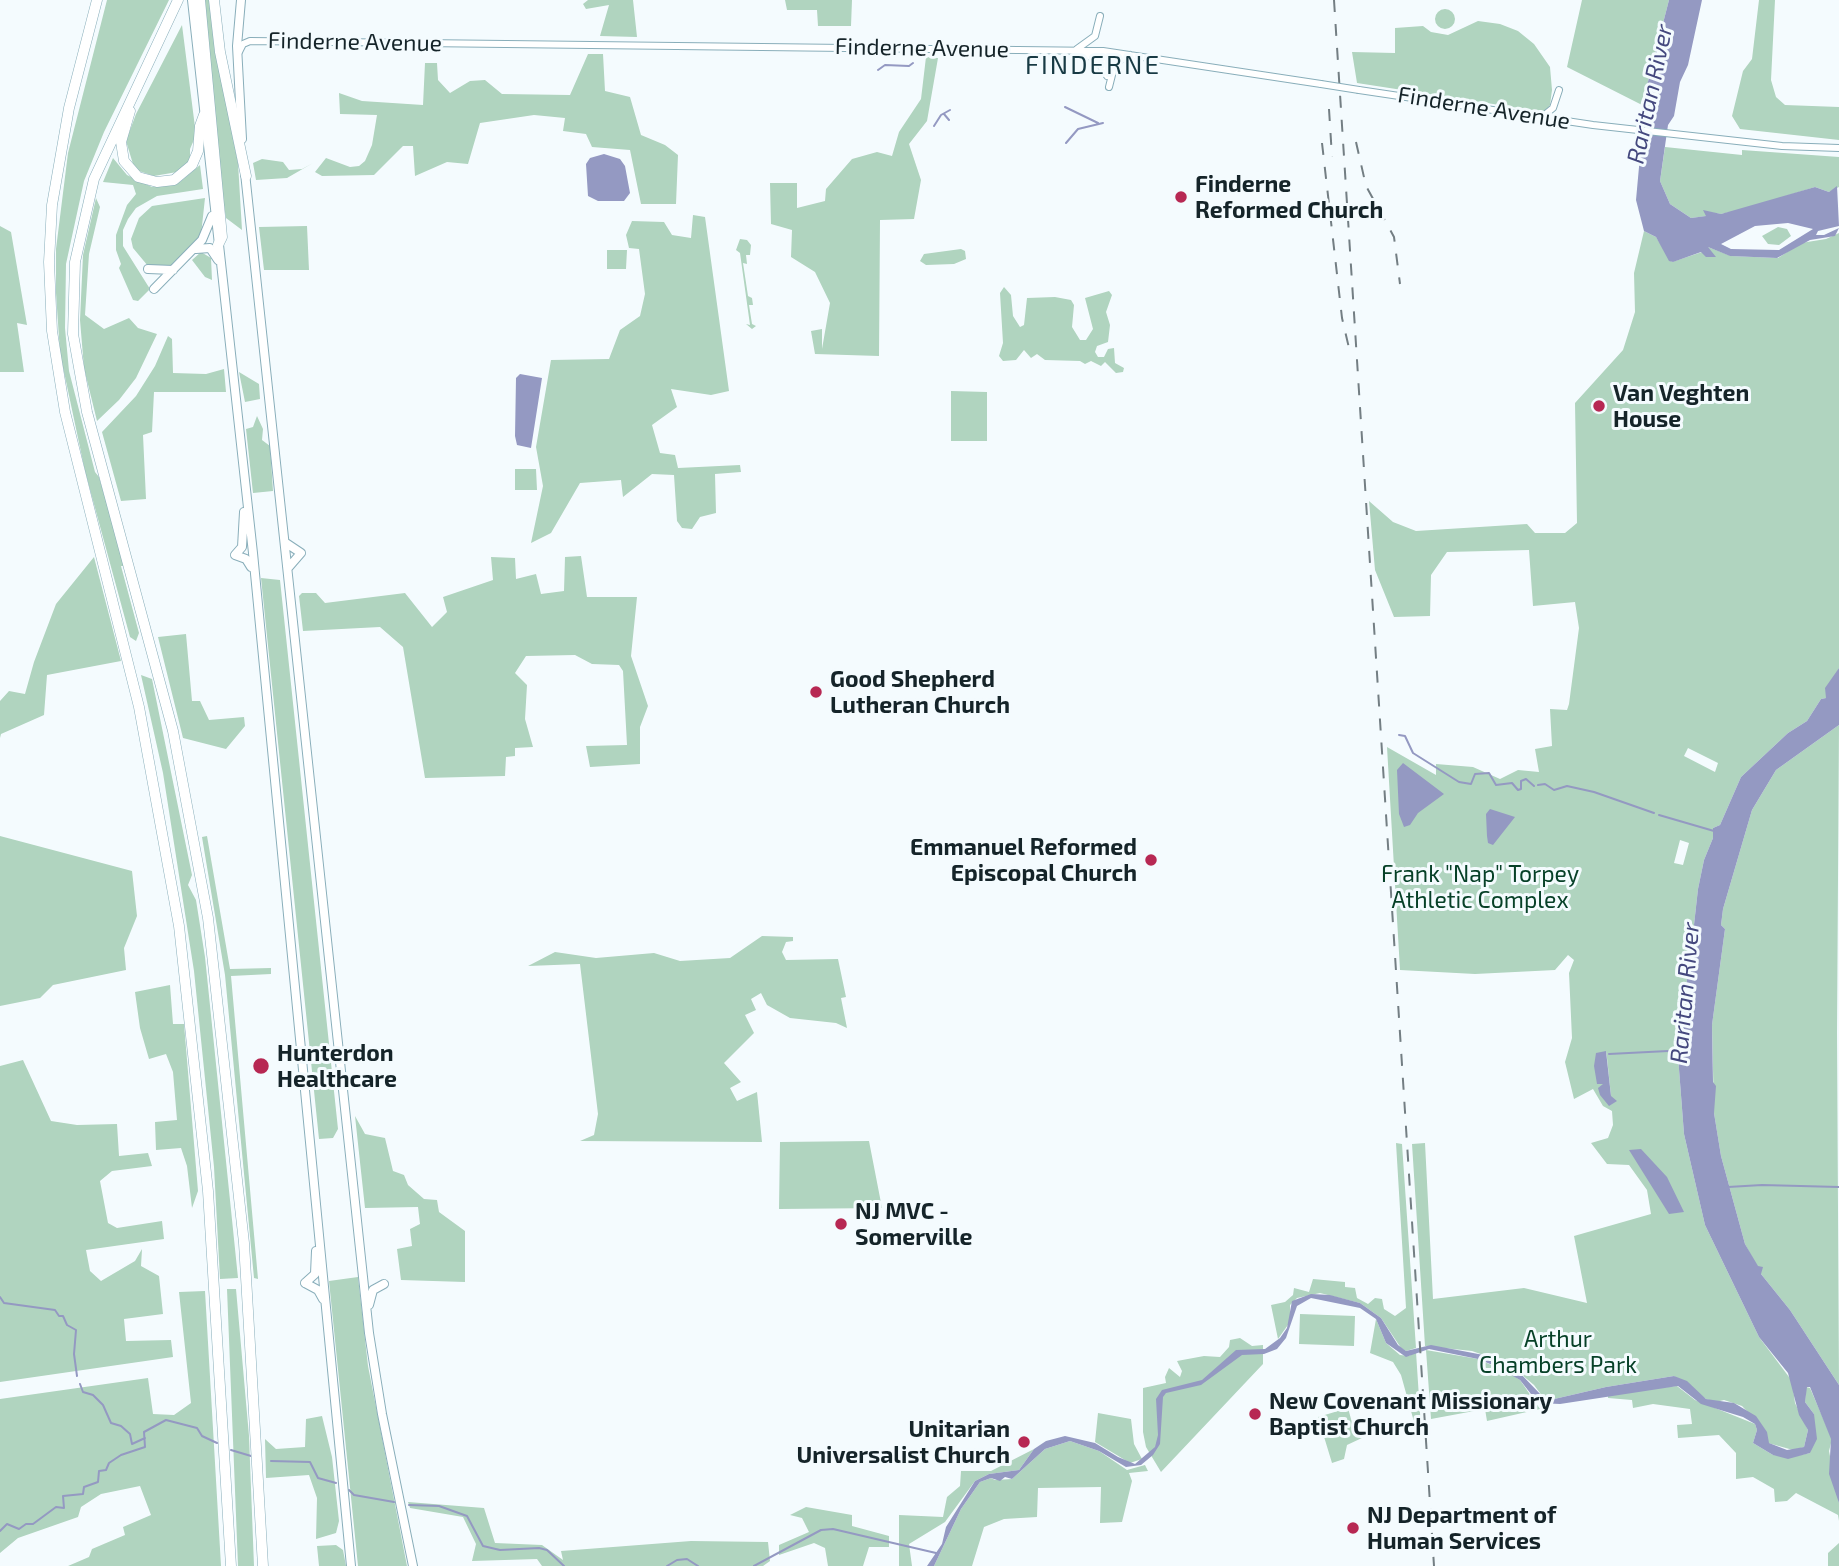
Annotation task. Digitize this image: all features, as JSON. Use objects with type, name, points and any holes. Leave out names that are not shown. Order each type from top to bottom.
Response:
[{"type":"highway","points":[[97,0],[72,97],[52,205],[49,262],[52,331],[65,412],[142,719],[179,926],[208,1191],[231,1566]]},
{"type":"highway","points":[[192,0],[256,591],[351,1563]]},
{"type":"highway","points":[[200,0],[222,237],[218,244]]},
{"type":"highway","points":[[214,0],[220,52],[246,176]]},
{"type":"highway","points":[[241,0],[237,60],[246,176],[362,1270],[383,1422],[414,1566]]},
{"type":"highway","points":[[175,3],[106,149],[84,214],[74,278],[74,344],[87,412],[173,731],[208,919],[244,1243],[263,1566]]},
{"type":"highway","points":[[135,90],[135,99],[122,133],[121,152],[129,169],[145,180],[170,181],[189,169],[198,151],[200,126],[204,115]]},
{"type":"highway","points":[[154,289],[208,232],[214,208]]},
{"type":"highway","points":[[193,250],[210,248],[221,267]]},
{"type":"highway","points":[[148,269],[173,270]]},
{"type":"highway","points":[[245,486],[243,544],[235,555],[249,563],[256,591]]},
{"type":"highway","points":[[285,542],[301,553],[288,568]]},
{"type":"highway","points":[[318,1224],[316,1271],[305,1283],[319,1291],[326,1309]]},
{"type":"highway","points":[[362,1270],[372,1280],[384,1284],[372,1292],[368,1319]]},
{"type":"main road","points":[[1072,50],[1092,40],[1100,16]]},
{"type":"main road","points":[[238,28],[244,39],[250,41]]},
{"type":"main road","name":"Finderne Avenue","points":[[237,60],[241,47],[250,41],[1103,51],[1542,117],[1738,140],[1839,148]]},
{"type":"main road","points":[[1072,50],[1096,60],[1107,76]]},
{"type":"main road","points":[[1103,51],[1109,87],[1115,63],[1130,55]]},
{"type":"main road","points":[[1542,117],[1553,108],[1559,90]]},
{"type":"green space","points":[[107,0],[169,0],[104,132],[84,181],[66,264],[65,328],[69,371],[95,472],[99,477],[125,566],[121,566],[139,633],[136,641],[130,637],[85,471],[60,353],[56,293],[56,249],[68,153]]},
{"type":"green space","points":[[204,0],[211,0],[219,67],[238,163],[242,230],[226,218]]},
{"type":"green space","points":[[588,0],[633,0],[637,37],[600,36],[609,5],[586,9],[583,4]]},
{"type":"green space","points":[[785,0],[852,0],[851,26],[818,26],[817,10],[787,10]]},
{"type":"green space","points":[[1582,0],[1669,0],[1642,105],[1567,67]]},
{"type":"green space","points":[[1759,0],[1775,0],[1771,80],[1776,97],[1785,105],[1839,107],[1839,140],[1740,129],[1732,116],[1743,71],[1752,59]]},
{"type":"green space","points":[[1445,9],[1452,12],[1455,19],[1452,26],[1445,29],[1438,26],[1435,19],[1438,12]]},
{"type":"green space","points":[[1478,21],[1500,24],[1518,31],[1534,44],[1550,67],[1552,90],[1550,105],[1545,112],[1357,83],[1352,52],[1395,53],[1395,28],[1423,26],[1431,32],[1448,35]]},
{"type":"green space","points":[[182,25],[196,135],[190,149],[190,161],[177,172],[154,176],[139,171],[133,164],[126,141],[136,114]]},
{"type":"green space","points":[[588,54],[603,54],[605,91],[630,97],[641,135],[665,145],[678,155],[676,204],[641,204],[630,150],[592,147],[586,134],[563,131],[565,118],[534,115],[480,123],[468,164],[447,162],[415,176],[413,146],[403,146],[374,175],[322,176],[315,172],[326,158],[350,167],[359,166],[365,161],[372,145],[377,115],[340,114],[339,93],[362,101],[423,105],[425,63],[437,63],[438,80],[450,93],[470,81],[485,80],[502,94],[570,95]]},
{"type":"green space","points":[[926,57],[938,58],[927,121],[909,144],[921,180],[914,219],[880,220],[879,356],[815,354],[811,331],[822,329],[822,349],[830,303],[815,272],[791,257],[792,230],[771,224],[770,183],[797,183],[797,208],[825,201],[826,189],[852,159],[877,152],[892,156],[899,132],[921,99]]},
{"type":"green space","points":[[1665,147],[1742,155],[1742,150],[1839,157],[1839,187],[1829,192],[1815,187],[1744,209],[1721,214],[1707,212],[1707,216],[1691,218],[1670,204],[1660,181]]},
{"type":"green space","points":[[113,158],[127,175],[152,187],[180,182],[200,165],[203,189],[157,196],[136,208],[128,219],[123,230],[123,246],[150,289],[138,301],[133,300],[119,268],[121,264],[116,250],[116,235],[127,205],[136,194],[133,185],[103,182]]},
{"type":"green space","points":[[262,159],[283,162],[289,170],[302,169],[313,163],[287,178],[256,180],[253,163]]},
{"type":"green space","points":[[96,198],[100,207],[89,254],[85,315],[104,329],[129,318],[138,328],[157,334],[136,378],[119,400],[97,421],[84,368],[80,320],[83,255]]},
{"type":"green space","points":[[205,198],[201,235],[170,266],[148,266],[133,248],[131,239],[139,218],[152,206]]},
{"type":"green space","points":[[693,215],[705,217],[729,391],[711,395],[671,389],[677,407],[652,425],[660,453],[675,455],[678,468],[740,465],[741,472],[715,474],[716,513],[700,517],[692,529],[682,528],[677,521],[674,475],[652,474],[623,497],[621,480],[580,483],[551,533],[531,543],[543,486],[536,447],[551,360],[609,359],[620,330],[640,316],[645,294],[639,249],[629,248],[626,235],[632,221],[664,222],[672,235],[691,238]]},
{"type":"green space","points":[[0,226],[11,232],[27,325],[17,323],[24,372],[0,372]]},
{"type":"green space","points":[[307,226],[309,270],[264,270],[259,227]]},
{"type":"green space","points":[[1778,227],[1787,229],[1791,236],[1779,245],[1768,244],[1762,236]]},
{"type":"green space","points":[[1644,231],[1656,237],[1672,262],[1708,250],[1708,247],[1731,256],[1778,258],[1801,243],[1826,239],[1839,233],[1839,668],[1826,698],[1821,699],[1807,721],[1788,733],[1741,777],[1720,825],[1713,828],[1713,838],[1704,860],[1698,889],[1677,1043],[1684,1134],[1705,1225],[1759,1337],[1792,1381],[1795,1403],[1808,1430],[1804,1447],[1793,1450],[1768,1443],[1764,1429],[1742,1406],[1724,1400],[1716,1402],[1706,1399],[1674,1376],[1606,1387],[1550,1400],[1543,1397],[1534,1385],[1509,1364],[1472,1351],[1425,1346],[1412,1144],[1425,1143],[1433,1299],[1524,1288],[1587,1303],[1574,1236],[1651,1214],[1647,1190],[1629,1165],[1607,1164],[1591,1143],[1608,1138],[1613,1125],[1612,1111],[1603,1106],[1593,1089],[1574,1099],[1565,1062],[1572,1038],[1569,973],[1574,960],[1568,955],[1555,970],[1475,974],[1400,970],[1387,747],[1436,775],[1436,764],[1473,767],[1500,779],[1518,770],[1539,772],[1535,749],[1552,746],[1550,709],[1567,710],[1569,704],[1579,628],[1575,602],[1533,606],[1529,550],[1447,552],[1431,575],[1430,616],[1394,617],[1375,570],[1369,501],[1393,522],[1416,531],[1527,524],[1535,533],[1565,533],[1577,523],[1575,403],[1623,350],[1635,312],[1634,273]],"holes":[[[1688,748],[1718,763],[1715,772],[1684,756]],[[1680,840],[1689,843],[1683,865],[1674,863]],[[1606,1051],[1611,1096],[1599,1087],[1603,1087]]]},
{"type":"green space","points":[[740,239],[747,240],[751,245],[750,255],[746,255],[747,264],[743,263],[748,296],[752,298],[753,305],[749,305],[752,324],[756,326],[752,329],[746,324],[750,325],[740,253],[736,250]]},
{"type":"green space","points":[[961,249],[965,251],[966,259],[954,264],[926,265],[920,261],[924,254]]},
{"type":"green space","points":[[607,250],[627,250],[626,269],[607,269]]},
{"type":"green space","points":[[201,252],[211,258],[212,280],[205,277],[192,260]]},
{"type":"green space","points":[[1004,287],[1011,295],[1013,316],[1020,327],[1024,325],[1027,298],[1055,297],[1071,300],[1074,305],[1072,327],[1080,340],[1086,340],[1093,329],[1085,298],[1109,291],[1112,295],[1106,312],[1110,325],[1108,342],[1097,346],[1095,352],[1098,357],[1104,357],[1108,349],[1114,348],[1115,363],[1124,368],[1123,372],[1116,373],[1105,362],[1101,366],[1091,361],[1085,364],[1080,361],[1045,360],[1037,354],[1031,358],[1024,350],[1016,360],[1003,361],[999,356],[1003,343],[1000,293]]},
{"type":"green space","points":[[168,336],[172,339],[173,373],[206,374],[224,369],[226,392],[154,392],[152,432],[143,435],[146,499],[121,501],[102,432],[136,396],[155,366]]},
{"type":"green space","points":[[239,372],[259,384],[260,399],[245,402]]},
{"type":"green space","points":[[951,391],[987,392],[987,441],[951,441]]},
{"type":"green space","points":[[257,416],[263,429],[262,440],[270,446],[273,491],[253,493],[246,429],[253,427]]},
{"type":"green space","points":[[515,469],[536,469],[537,490],[515,490]]},
{"type":"green space","points":[[581,556],[587,597],[637,597],[631,656],[648,706],[640,727],[640,764],[590,767],[586,746],[627,745],[623,671],[619,665],[592,664],[575,655],[526,656],[515,673],[527,685],[525,719],[533,747],[515,748],[515,756],[506,757],[505,776],[425,778],[403,647],[380,627],[303,631],[299,596],[302,593],[316,593],[325,603],[405,593],[432,627],[447,612],[443,597],[493,580],[491,557],[515,558],[516,579],[536,574],[541,594],[564,591],[565,557]]},
{"type":"green space","points":[[94,557],[121,661],[47,675],[44,715],[1,734],[0,738],[0,701],[9,691],[25,694],[56,604]]},
{"type":"green space","points":[[261,578],[280,580],[338,1129],[333,1138],[319,1139]]},
{"type":"green space","points":[[186,634],[192,701],[200,701],[209,720],[244,717],[245,726],[226,749],[183,738],[158,637]]},
{"type":"green space","points":[[141,675],[152,679],[192,875],[188,885],[196,900],[205,957],[238,1278],[220,1279],[214,1167],[194,971],[163,773]]},
{"type":"green space","points":[[1839,725],[1839,1385],[1790,1310],[1761,1274],[1745,1244],[1721,1156],[1714,1113],[1712,1025],[1725,929],[1721,925],[1723,909],[1752,810],[1776,770]]},
{"type":"green space","points":[[0,836],[132,871],[137,916],[124,948],[126,970],[53,985],[40,998],[0,1006]]},
{"type":"green space","points":[[207,836],[230,969],[271,968],[271,974],[231,976],[258,1279],[254,1278],[225,975],[202,837]]},
{"type":"green space","points":[[762,936],[793,937],[793,941],[786,942],[782,952],[786,960],[838,959],[846,997],[841,998],[847,1028],[836,1023],[790,1018],[767,1005],[761,993],[751,999],[756,1010],[745,1015],[754,1033],[724,1063],[741,1082],[730,1088],[737,1101],[757,1092],[762,1142],[580,1141],[594,1135],[598,1114],[580,964],[528,966],[555,952],[596,958],[654,953],[680,961],[730,958]]},
{"type":"green space","points":[[170,985],[173,1024],[184,1024],[198,1191],[192,1208],[187,1166],[181,1148],[156,1150],[155,1122],[177,1120],[173,1072],[166,1054],[149,1059],[140,1028],[135,992]]},
{"type":"green space","points":[[23,1060],[51,1121],[77,1125],[117,1124],[119,1156],[148,1153],[152,1166],[112,1171],[100,1181],[108,1223],[117,1228],[162,1221],[164,1239],[86,1250],[90,1271],[101,1281],[135,1261],[142,1249],[141,1266],[159,1276],[163,1314],[124,1319],[126,1341],[171,1340],[173,1357],[0,1382],[0,1066]]},
{"type":"green space","points":[[355,1116],[365,1134],[385,1138],[393,1171],[404,1175],[408,1185],[424,1199],[437,1200],[439,1212],[465,1231],[465,1282],[401,1280],[397,1249],[412,1246],[410,1229],[420,1224],[418,1207],[365,1208]]},
{"type":"green space","points":[[869,1141],[882,1208],[779,1209],[780,1142]]},
{"type":"green space","points":[[1396,1143],[1402,1144],[1416,1348],[1406,1351],[1401,1348],[1381,1318],[1360,1303],[1320,1293],[1297,1298],[1290,1305],[1290,1322],[1278,1339],[1271,1305],[1285,1302],[1293,1295],[1294,1288],[1309,1292],[1313,1279],[1345,1282],[1345,1287],[1355,1288],[1357,1298],[1368,1304],[1375,1298],[1382,1299],[1384,1309],[1395,1316],[1406,1308]]},
{"type":"green space","points":[[358,1277],[368,1366],[407,1566],[358,1566],[329,1281]]},
{"type":"green space","points":[[227,1289],[236,1289],[249,1436],[254,1566],[238,1566]]},
{"type":"green space","points":[[205,1291],[221,1566],[68,1566],[89,1557],[92,1549],[125,1535],[123,1527],[151,1515],[140,1486],[101,1494],[81,1507],[78,1517],[18,1538],[0,1553],[0,1399],[148,1378],[153,1414],[174,1415],[191,1403],[179,1292]]},
{"type":"green space","points":[[1300,1314],[1355,1316],[1354,1346],[1299,1344]]},
{"type":"green space","points":[[1376,1319],[1386,1343],[1400,1355],[1409,1356],[1416,1352],[1421,1428],[1416,1429],[1401,1375],[1393,1362],[1370,1353]]},
{"type":"green space","points":[[1240,1338],[1252,1346],[1263,1345],[1263,1364],[1161,1472],[1146,1447],[1143,1432],[1143,1388],[1166,1383],[1165,1377],[1169,1368],[1180,1377],[1182,1371],[1177,1361],[1204,1356],[1220,1357],[1229,1347],[1230,1340]]},
{"type":"green space","points":[[1426,1350],[1478,1359],[1509,1373],[1520,1380],[1540,1409],[1487,1421],[1485,1409],[1431,1419]]},
{"type":"green space","points":[[1677,1386],[1695,1400],[1755,1424],[1757,1430],[1753,1443],[1773,1455],[1796,1456],[1810,1453],[1814,1414],[1805,1402],[1806,1387],[1810,1388],[1832,1439],[1829,1451],[1839,1503],[1839,1521],[1838,1515],[1796,1493],[1787,1501],[1775,1502],[1774,1489],[1753,1477],[1736,1479],[1736,1453],[1719,1435],[1678,1438],[1677,1425],[1692,1424],[1690,1409],[1653,1404],[1633,1408],[1632,1400],[1608,1398],[1608,1395],[1614,1393]]},
{"type":"green space","points":[[1348,1408],[1354,1430],[1364,1437],[1347,1445],[1344,1459],[1332,1463],[1318,1417]]},
{"type":"green space","points":[[1098,1413],[1131,1419],[1134,1444],[1142,1459],[1130,1463],[1095,1442]]},
{"type":"green space","points":[[322,1416],[332,1457],[339,1521],[336,1533],[316,1539],[317,1498],[309,1475],[266,1478],[265,1439],[276,1449],[305,1447],[306,1419]]},
{"type":"green space","points":[[1070,1441],[1099,1451],[1127,1470],[1145,1465],[1148,1471],[1129,1473],[1132,1481],[1122,1522],[1100,1523],[1101,1487],[1038,1488],[1037,1517],[1004,1519],[984,1527],[972,1566],[934,1566],[961,1509],[980,1482],[991,1478],[1012,1479],[1045,1449]]},
{"type":"green space","points":[[1034,1449],[1019,1470],[989,1474],[975,1481],[945,1522],[909,1544],[912,1566],[899,1566],[899,1515],[943,1517],[947,1497],[960,1486],[961,1471],[991,1471]]},
{"type":"green space","points":[[408,1502],[484,1508],[495,1543],[542,1545],[563,1560],[561,1551],[691,1541],[768,1542],[770,1561],[763,1566],[542,1566],[537,1559],[472,1561],[476,1544],[463,1517],[410,1508]]},
{"type":"green space","points":[[806,1507],[852,1515],[852,1526],[889,1536],[889,1547],[869,1547],[863,1566],[828,1566],[825,1548],[814,1543],[779,1555],[779,1545],[809,1532],[802,1518],[790,1515]]},
{"type":"green space","points":[[1839,1543],[1839,1566],[1828,1566],[1828,1553]]},
{"type":"green space","points":[[336,1545],[343,1550],[346,1566],[319,1566],[317,1546]]},
{"type":"water","name":"Raritan River","points":[[1669,0],[1702,0],[1688,65],[1680,82],[1674,116],[1668,125],[1660,181],[1670,204],[1691,218],[1706,216],[1703,210],[1721,214],[1815,187],[1829,192],[1837,186],[1839,226],[1818,231],[1816,235],[1824,235],[1839,228],[1835,236],[1810,240],[1777,258],[1730,256],[1708,247],[1716,257],[1706,257],[1701,252],[1669,261],[1656,237],[1644,231],[1636,200],[1643,123],[1642,105]],"holes":[[[1788,223],[1813,229],[1779,250],[1731,249],[1721,244],[1755,226]]]},
{"type":"water","points":[[604,154],[620,159],[625,166],[630,193],[624,201],[598,201],[588,196],[586,164],[590,158]]},
{"type":"water","points":[[520,374],[542,378],[531,448],[517,445],[515,436],[516,378]]},
{"type":"water","name":"Raritan River","points":[[1839,668],[1839,725],[1776,770],[1752,810],[1723,909],[1721,925],[1725,929],[1712,1025],[1713,1082],[1716,1086],[1714,1113],[1721,1156],[1745,1244],[1758,1266],[1763,1267],[1761,1274],[1790,1310],[1839,1385],[1839,1503],[1829,1474],[1831,1439],[1810,1387],[1807,1387],[1805,1402],[1814,1414],[1817,1439],[1810,1453],[1788,1459],[1773,1455],[1753,1443],[1757,1430],[1755,1424],[1743,1417],[1701,1404],[1678,1386],[1560,1404],[1538,1403],[1520,1380],[1495,1366],[1478,1359],[1429,1349],[1406,1357],[1386,1343],[1376,1319],[1360,1308],[1311,1298],[1297,1306],[1286,1338],[1277,1349],[1264,1354],[1242,1355],[1201,1385],[1166,1393],[1163,1397],[1160,1444],[1153,1455],[1141,1465],[1126,1467],[1099,1451],[1070,1441],[1045,1449],[1012,1479],[1005,1477],[1000,1481],[991,1478],[980,1482],[961,1509],[934,1566],[927,1566],[942,1544],[946,1527],[975,1481],[989,1474],[1019,1470],[1034,1449],[1046,1441],[1065,1436],[1095,1443],[1135,1464],[1155,1447],[1158,1435],[1156,1399],[1162,1390],[1202,1380],[1236,1350],[1265,1349],[1280,1338],[1287,1328],[1292,1301],[1311,1294],[1330,1295],[1360,1303],[1381,1318],[1398,1345],[1406,1351],[1431,1345],[1494,1357],[1518,1371],[1543,1397],[1550,1400],[1606,1387],[1674,1376],[1687,1381],[1706,1399],[1734,1403],[1756,1416],[1767,1432],[1769,1443],[1787,1450],[1804,1447],[1808,1430],[1799,1415],[1788,1373],[1759,1337],[1705,1225],[1684,1134],[1677,1043],[1698,889],[1704,860],[1713,838],[1713,828],[1720,825],[1741,777],[1788,733],[1807,721],[1821,699],[1826,698],[1825,688]]},
{"type":"water","points":[[1403,763],[1444,794],[1418,813],[1410,825],[1404,827],[1399,814],[1397,770]]},
{"type":"water","points":[[1490,809],[1515,817],[1493,845],[1488,843],[1487,836],[1486,814]]},
{"type":"water","points":[[1606,1051],[1611,1096],[1617,1101],[1609,1106],[1600,1095],[1598,1088],[1603,1084],[1597,1084],[1594,1066],[1596,1053]]},
{"type":"water","points":[[1641,1149],[1667,1177],[1684,1212],[1669,1214],[1629,1150]]},
{"type":"waterway","points":[[878,70],[885,65],[909,66],[913,63]]},
{"type":"waterway","points":[[1065,107],[1098,123]]},
{"type":"waterway","points":[[934,126],[941,115],[950,110]]},
{"type":"waterway","points":[[944,114],[949,120]]},
{"type":"waterway","points":[[1066,143],[1078,129],[1103,123]]},
{"type":"waterway","points":[[1399,735],[1405,736],[1413,753],[1459,782],[1471,784],[1475,774],[1489,773],[1496,785],[1512,783],[1518,790],[1521,789],[1521,781],[1526,779],[1534,786]]},
{"type":"waterway","points":[[1538,785],[1545,784],[1554,790],[1567,786],[1594,792],[1654,813]]},
{"type":"waterway","points":[[1659,815],[1714,831]]},
{"type":"waterway","name":"Raritan River","points":[[1609,1054],[1668,1051]]},
{"type":"waterway","points":[[1728,1187],[1839,1187]]},
{"type":"waterway","points":[[0,1297],[4,1303],[55,1310],[59,1316],[63,1316],[67,1325],[76,1330],[74,1354],[77,1376]]},
{"type":"waterway","points":[[80,1384],[83,1392],[93,1395],[103,1405],[111,1423],[121,1426],[130,1434],[132,1444],[145,1438]]},
{"type":"waterway","points":[[0,1531],[7,1524],[19,1529],[26,1524],[33,1524],[56,1507],[64,1508],[63,1496],[83,1494],[84,1487],[98,1482],[99,1471],[106,1470],[109,1463],[121,1455],[145,1447],[144,1432],[166,1420],[197,1428],[202,1436],[217,1443]]},
{"type":"waterway","points":[[231,1450],[251,1456]]},
{"type":"waterway","points":[[271,1461],[310,1462],[318,1478],[336,1483]]},
{"type":"waterway","points":[[349,1490],[354,1495],[394,1502]]},
{"type":"waterway","points":[[409,1505],[439,1506],[467,1516],[483,1546],[500,1550],[539,1548],[547,1550],[564,1566]]},
{"type":"waterway","points":[[754,1566],[821,1530],[833,1529],[936,1553]]},
{"type":"waterway","points":[[667,1566],[677,1560],[687,1559],[698,1566]]},
{"type":"railway","points":[[1334,0],[1434,1566]]},
{"type":"railway","points":[[1329,109],[1332,157]]},
{"type":"railway","points":[[1356,142],[1366,186],[1394,237],[1400,284]]},
{"type":"railway","points":[[1322,143],[1342,318],[1349,348]]},
{"type":"place","name":"Finderne Reformed Church","points":[[1181,197]]},
{"type":"place","name":"Van Veghten House","points":[[1599,406]]},
{"type":"place","name":"Good Shepherd Lutheran Church","points":[[816,692]]},
{"type":"place","name":"Emmanuel Reformed Episcopal Church","points":[[1151,860]]},
{"type":"place","name":"Hunterdon Healthcare","points":[[261,1066]]},
{"type":"place","name":"NJ MVC - Somerville","points":[[841,1224]]},
{"type":"place","name":"New Covenant Missionary Baptist Church","points":[[1255,1414]]},
{"type":"place","name":"Unitarian Universalist Church","points":[[1024,1442]]},
{"type":"place","name":"NJ Department of Human Services","points":[[1353,1528]]},
{"type":"district","name":"FINDERNE","points":[[1093,65]]},
{"type":"park label","name":"Frank \"Nap\" Torpey Athletic Complex","points":[[1480,887]]},
{"type":"park label","name":"Arthur Chambers Park","points":[[1558,1352]]}]
